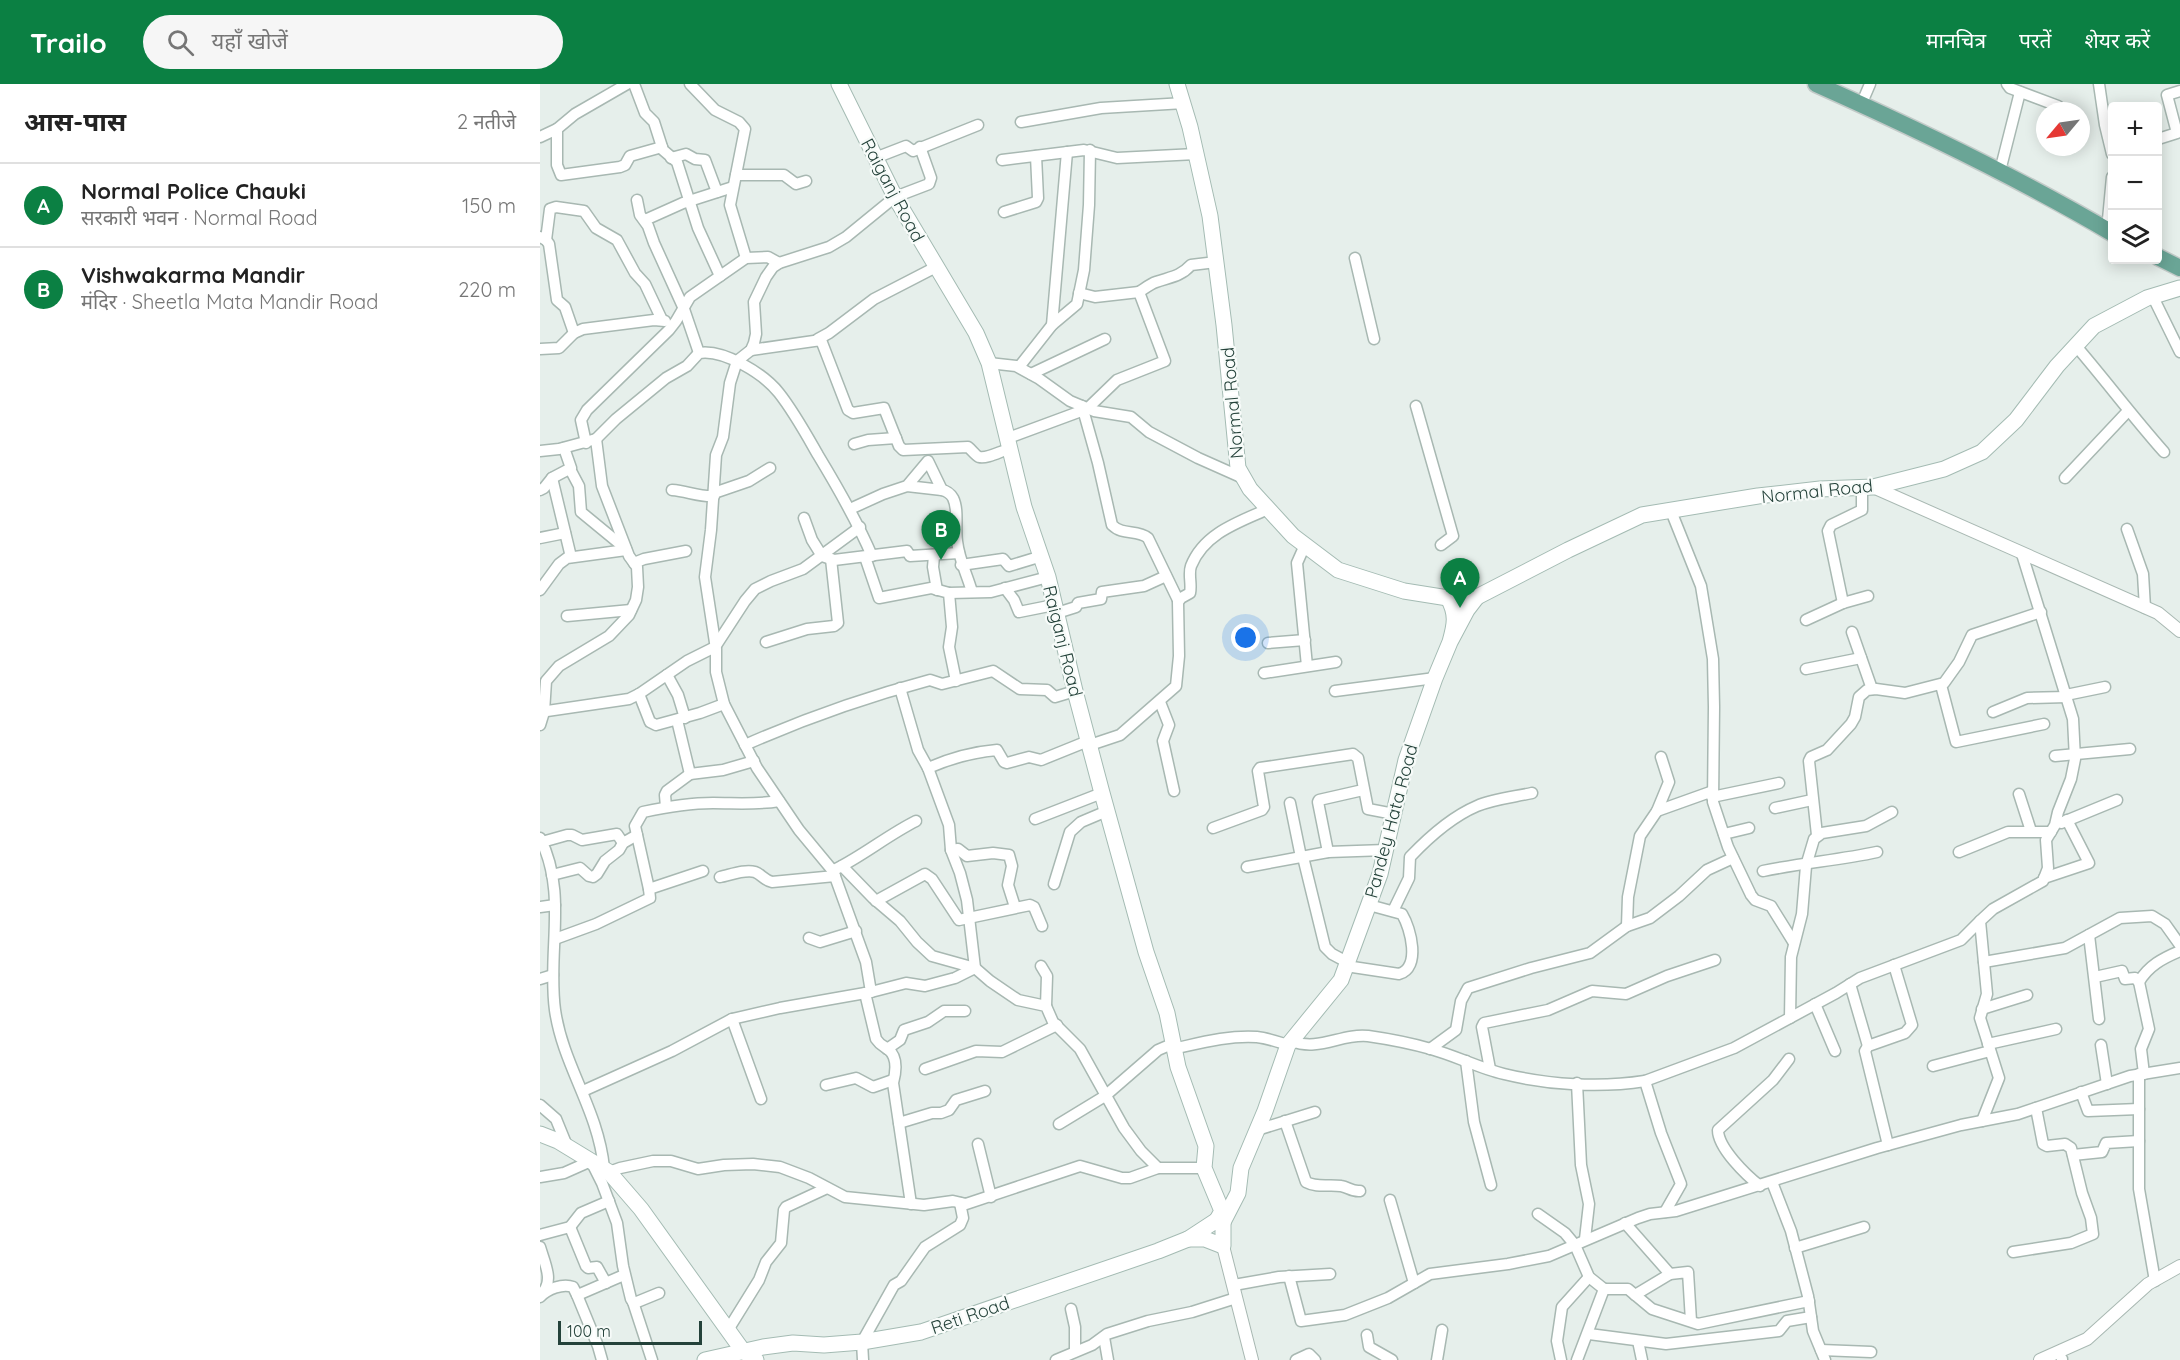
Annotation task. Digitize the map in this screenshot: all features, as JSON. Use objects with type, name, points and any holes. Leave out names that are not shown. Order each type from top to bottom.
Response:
[{"type":"main road","name":"Raiganj Road","points":[[839,84],[894,196],[976,333],[989,363],[1024,507],[1048,577],[1102,793],[1146,952],[1167,1013],[1172,1046],[1206,1146],[1204,1168],[1222,1211],[1220,1221]]},
{"type":"main road","name":"Normal Road","points":[[1177,84],[1184,103],[1210,216],[1224,325],[1238,468],[1250,489],[1293,536],[1338,570],[1404,591],[1448,598],[1477,597],[1642,515],[1758,496],[1820,489],[1868,487],[1944,469],[1982,452],[2016,420],[2056,366],[2094,326],[2122,310],[2180,288]]},
{"type":"main road","points":[[1816,84],[2000,171],[2108,230]]},
{"type":"main road","points":[[2162,259],[2180,268]]},
{"type":"main road","points":[[1450,642],[1464,615],[1477,597]]},
{"type":"main road","points":[[1448,598],[1454,608],[1456,621],[1450,642]]},
{"type":"main road","name":"Pandey Hata Road","points":[[1220,1221],[1238,1193],[1241,1168],[1290,1043],[1341,980],[1380,874],[1406,760],[1450,642]]},
{"type":"main road","points":[[540,1134],[567,1146],[601,1167],[641,1209],[743,1351],[756,1360]]},
{"type":"main road","points":[[1188,1239],[1205,1239],[1223,1245],[1220,1221]]},
{"type":"main road","name":"Reti Road","points":[[705,1360],[794,1343],[824,1345],[862,1342],[921,1332],[1158,1251],[1188,1239],[1220,1221]]},
{"type":"street","points":[[540,137],[557,129],[576,114],[627,84]]},
{"type":"street","points":[[634,84],[645,113],[654,122],[662,147],[666,154],[677,162],[687,201],[720,276]]},
{"type":"street","points":[[690,84],[715,110],[743,125],[745,129],[730,205],[746,258]]},
{"type":"street","points":[[1861,105],[1870,84]]},
{"type":"street","points":[[2007,84],[2010,88],[2047,102]]},
{"type":"street","points":[[2099,84],[2108,137]]},
{"type":"street","points":[[2162,138],[2177,133],[2167,95],[2180,91]]},
{"type":"street","points":[[2000,171],[2020,92]]},
{"type":"street","points":[[1021,122],[1101,108],[1184,103]]},
{"type":"street","points":[[875,158],[906,146],[912,151],[978,125]]},
{"type":"street","points":[[557,129],[557,165],[561,175],[564,176],[620,167],[625,165],[630,156],[662,147]]},
{"type":"street","points":[[751,350],[756,334],[754,302],[773,267],[829,247],[846,237],[894,196],[931,182],[920,147]]},
{"type":"street","points":[[1002,160],[1090,150],[1117,158],[1196,154]]},
{"type":"street","points":[[1019,367],[1052,325],[1077,304],[1084,270],[1090,150]]},
{"type":"street","points":[[1052,325],[1067,152]]},
{"type":"street","points":[[671,158],[686,154],[695,159],[705,160],[717,192]]},
{"type":"street","points":[[1004,212],[1036,202],[1038,198],[1036,156]]},
{"type":"street","points":[[736,175],[784,175],[796,184],[806,181]]},
{"type":"street","points":[[645,220],[687,201],[733,187]]},
{"type":"street","points":[[637,200],[640,215],[645,220],[684,309],[699,353]]},
{"type":"street","points":[[574,333],[565,307],[557,300],[549,244],[543,239],[550,209],[556,207],[581,209],[596,228],[617,240],[634,273],[645,284],[662,320]]},
{"type":"street","points":[[540,725],[546,681],[559,666],[609,636],[631,610],[636,600],[638,587],[637,567],[626,550],[602,486],[591,441],[582,420],[587,410],[674,324],[690,297],[746,258],[768,256],[779,263]]},
{"type":"street","points":[[1355,258],[1374,339]]},
{"type":"street","points":[[1079,293],[1095,297],[1139,292],[1153,283],[1175,277],[1191,265],[1216,262]]},
{"type":"street","points":[[936,267],[874,299],[818,339],[751,350],[737,361],[730,383],[723,437],[716,455],[705,577],[716,647],[716,672],[724,704],[754,761],[799,830],[837,871],[900,921],[932,956],[975,969],[1018,1000],[1046,1006]]},
{"type":"street","points":[[818,339],[824,344],[848,410],[853,413],[884,408],[903,450],[927,455],[968,447],[976,455],[983,457],[1084,408],[1117,380],[1165,361],[1139,292]]},
{"type":"street","points":[[2153,297],[2180,352]]},
{"type":"street","points":[[540,349],[559,348],[574,333],[584,329],[662,320],[689,325]]},
{"type":"street","points":[[1031,374],[1105,339]]},
{"type":"street","points":[[2076,346],[2164,452]]},
{"type":"street","points":[[540,449],[591,441],[666,378],[687,366],[699,353],[714,352],[737,361],[778,391],[860,527],[879,598],[921,590],[949,593],[991,592],[1048,577]]},
{"type":"street","points":[[989,363],[1019,367],[1084,408],[1131,417],[1149,432],[1198,458],[1243,478]]},
{"type":"street","points":[[1416,406],[1453,536],[1441,545]]},
{"type":"street","points":[[928,768],[955,756],[988,750],[997,750],[1007,763],[1029,757],[1041,760],[1120,735],[1176,686],[1179,656],[1178,600],[1145,536],[1122,532],[1112,525],[1084,408]]},
{"type":"street","points":[[2065,478],[2128,411]]},
{"type":"street","points":[[854,444],[868,440],[896,438]]},
{"type":"street","points":[[564,447],[571,465],[570,469],[579,486],[581,512],[626,550]]},
{"type":"street","points":[[907,486],[927,455]]},
{"type":"street","points":[[927,455],[942,490]]},
{"type":"street","points":[[672,490],[702,497],[749,481],[770,468]]},
{"type":"street","points":[[540,490],[552,478],[570,469]]},
{"type":"street","points":[[552,478],[571,557]]},
{"type":"street","points":[[850,509],[907,486],[948,491],[954,499],[959,553],[972,591]]},
{"type":"street","points":[[1843,603],[1828,531],[1831,525],[1862,510],[1868,487],[2158,613],[2180,631]]},
{"type":"street","points":[[1178,600],[1190,593],[1190,568],[1210,539],[1219,531],[1268,509]]},
{"type":"street","points":[[1671,511],[1701,586],[1713,659],[1712,794],[1733,858],[1750,895],[1755,900],[1771,906],[1794,943]]},
{"type":"street","points":[[766,642],[807,629],[834,626],[838,623],[826,557],[812,540],[804,518]]},
{"type":"street","points":[[542,712],[583,704],[629,699],[639,694],[687,661],[716,647],[755,589],[826,557],[860,527]]},
{"type":"street","points":[[2127,529],[2143,574],[2145,608]]},
{"type":"street","points":[[540,538],[565,533]]},
{"type":"street","points":[[1305,545],[1297,563],[1307,666]]},
{"type":"street","points":[[540,590],[562,561],[571,557],[626,550]]},
{"type":"street","points":[[633,563],[686,551]]},
{"type":"street","points":[[826,557],[869,557],[907,552],[910,556],[959,553]]},
{"type":"street","points":[[1059,1124],[1105,1096],[1158,1050],[1172,1046],[1246,1037],[1309,1045],[1361,1035],[1430,1049],[1503,1074],[1552,1083],[1646,1081],[1734,1048],[1860,978],[1961,940],[1993,909],[2043,881],[2048,868],[2046,840],[2053,828],[2071,779],[2075,753],[2073,719],[2022,554]]},
{"type":"street","points":[[934,556],[933,567],[937,590]]},
{"type":"street","points":[[1009,566],[1042,556]]},
{"type":"street","points":[[962,565],[1003,559],[1009,566],[1009,587],[1019,612],[1076,607],[1078,603],[1101,599],[1102,592],[1148,585],[1166,576]]},
{"type":"street","points":[[949,593],[952,627],[949,646],[956,681]]},
{"type":"street","points":[[1806,620],[1843,603],[1868,596]]},
{"type":"street","points":[[567,616],[631,610]]},
{"type":"street","points":[[1790,1018],[1790,971],[1794,943],[1802,914],[1807,862],[1817,835],[1809,761],[1827,750],[1851,724],[1855,717],[1859,697],[1872,689],[1905,693],[1941,685],[1959,662],[1972,635],[2041,612]]},
{"type":"street","points":[[1852,632],[1872,689]]},
{"type":"street","points":[[1268,644],[1305,640]]},
{"type":"street","points":[[1806,669],[1861,658]]},
{"type":"street","points":[[1264,673],[1336,662]]},
{"type":"street","points":[[745,745],[850,703],[930,680],[942,684],[993,671],[1020,689],[1047,690],[1055,697],[1075,691]]},
{"type":"street","points":[[667,675],[678,695],[690,774]]},
{"type":"street","points":[[1335,691],[1435,678]]},
{"type":"street","points":[[1941,685],[1956,742],[2044,724]]},
{"type":"street","points":[[1993,712],[2027,698],[2066,696],[2105,687]]},
{"type":"street","points":[[900,688],[918,750],[928,768],[949,825],[951,850],[968,900],[975,969]]},
{"type":"street","points":[[639,694],[652,724],[681,719],[724,704]]},
{"type":"street","points":[[1160,702],[1169,725],[1164,741],[1174,791]]},
{"type":"street","points":[[2055,756],[2130,749]]},
{"type":"street","points":[[1213,828],[1262,810],[1258,771],[1262,767],[1353,754],[1358,758],[1368,809],[1394,814]]},
{"type":"street","points":[[1627,926],[1628,897],[1640,836],[1657,811],[1669,782],[1661,757]]},
{"type":"street","points":[[666,807],[667,791],[690,774],[723,770],[754,761]]},
{"type":"street","points":[[1657,811],[1712,794],[1779,783]]},
{"type":"street","points":[[1328,852],[1319,800],[1363,790]]},
{"type":"street","points":[[1035,819],[1102,793]]},
{"type":"street","points":[[1393,911],[1409,878],[1410,857],[1425,841],[1447,823],[1478,805],[1532,793]]},
{"type":"street","points":[[2019,794],[2031,831]]},
{"type":"street","points":[[1775,808],[1812,800]]},
{"type":"street","points":[[1959,852],[2005,833],[2053,828],[2117,800]]},
{"type":"street","points":[[555,939],[596,924],[650,898],[635,826],[643,812],[713,802],[758,805],[779,801]]},
{"type":"street","points":[[1290,802],[1325,947],[1346,964],[1399,974],[1404,972],[1412,958],[1410,935],[1402,914],[1369,905]]},
{"type":"street","points":[[1054,884],[1070,832],[1081,822],[1107,811]]},
{"type":"street","points":[[1817,835],[1866,826],[1892,812]]},
{"type":"street","points":[[2044,878],[2089,863],[2067,820]]},
{"type":"street","points":[[720,878],[751,871],[772,882],[837,871],[875,848],[895,831],[916,821]]},
{"type":"street","points":[[1724,834],[1749,828]]},
{"type":"street","points":[[623,843],[617,834],[582,840],[572,835],[541,840],[551,862],[555,905],[553,975],[555,1010],[560,1034],[567,1059],[583,1091],[602,1144],[601,1167],[617,1223],[624,1275],[652,1360]]},
{"type":"street","points":[[552,875],[580,868],[593,877],[623,843],[637,835]]},
{"type":"street","points":[[951,850],[958,849],[964,856],[993,853],[1009,855],[1012,866],[1008,885],[1015,907]]},
{"type":"street","points":[[1247,867],[1328,852],[1386,850]]},
{"type":"street","points":[[1763,871],[1807,862],[1841,860],[1877,852]]},
{"type":"street","points":[[1430,1049],[1456,1030],[1461,1001],[1468,988],[1531,968],[1590,953],[1627,926],[1650,918],[1679,896],[1707,870],[1733,858]]},
{"type":"street","points":[[649,889],[703,871]]},
{"type":"street","points":[[837,871],[866,962],[868,993],[876,1039],[879,1045],[887,1048],[896,1066],[894,1080],[912,1204]]},
{"type":"street","points":[[876,901],[925,874],[932,879],[956,918],[961,920],[1030,905],[1034,907],[1042,926]]},
{"type":"street","points":[[540,907],[555,905]]},
{"type":"street","points":[[1984,962],[2065,948],[2120,918],[2152,916],[2165,924],[2180,945]]},
{"type":"street","points":[[1980,921],[1987,994],[1980,1018],[1999,1078],[1982,1121]]},
{"type":"street","points":[[809,938],[820,942],[856,931]]},
{"type":"street","points":[[2089,935],[2099,1020]]},
{"type":"street","points":[[2139,982],[2145,971],[2164,958],[2180,951]]},
{"type":"street","points":[[1490,1069],[1482,1027],[1484,1023],[1548,1010],[1592,991],[1626,994],[1667,976],[1715,960]]},
{"type":"street","points":[[1888,1145],[1865,1051],[1868,1046],[1905,1033],[1912,1025],[1894,965]]},
{"type":"street","points":[[1041,966],[1047,976],[1046,1006],[1057,1025],[1080,1049],[1105,1096],[1141,1151],[1158,1168]]},
{"type":"street","points":[[583,1091],[672,1051],[732,1019],[868,993],[906,983],[925,986],[975,969]]},
{"type":"street","points":[[2095,977],[2122,971],[2125,979],[2135,978],[2139,982],[2149,1029],[2141,1049],[2139,1189],[2154,1281]]},
{"type":"street","points":[[540,979],[553,975]]},
{"type":"street","points":[[1850,984],[1868,1046]]},
{"type":"street","points":[[1982,1010],[2028,995]]},
{"type":"street","points":[[1815,1004],[1835,1051]]},
{"type":"street","points":[[887,1048],[900,1040],[904,1030],[928,1022],[944,1011],[964,1011]]},
{"type":"street","points":[[732,1019],[761,1099]]},
{"type":"street","points":[[925,1069],[982,1050],[992,1053],[1002,1052],[1057,1025]]},
{"type":"street","points":[[1933,1066],[2056,1029]]},
{"type":"street","points":[[2102,1045],[2107,1084]]},
{"type":"street","points":[[1760,1186],[1744,1173],[1720,1139],[1718,1130],[1773,1080],[1789,1059]]},
{"type":"street","points":[[1466,1061],[1473,1116],[1491,1185]]},
{"type":"street","points":[[1289,1276],[1299,1318],[1305,1322],[1345,1315],[1388,1298],[1430,1274],[1549,1256],[1650,1214],[1676,1210],[1760,1186],[1888,1145],[1961,1125],[2018,1114],[2142,1074],[2180,1068]]},
{"type":"street","points":[[826,1085],[856,1078],[873,1087],[894,1080]]},
{"type":"street","points":[[1646,1081],[1661,1133],[1681,1184],[1665,1212]]},
{"type":"street","points":[[1577,1083],[1581,1159],[1589,1204],[1580,1242],[1588,1277],[1604,1289],[1628,1289],[1652,1309],[1698,1324],[1809,1301]]},
{"type":"street","points":[[899,1123],[932,1113],[941,1113],[949,1110],[956,1100],[985,1091]]},
{"type":"street","points":[[2081,1092],[2088,1111],[2139,1109]]},
{"type":"street","points":[[540,1105],[556,1119],[567,1146]]},
{"type":"street","points":[[2013,1252],[2071,1243],[2093,1234],[2091,1218],[2069,1144],[2047,1146],[2043,1144],[2036,1108]]},
{"type":"street","points":[[1257,1130],[1315,1112]]},
{"type":"street","points":[[1285,1121],[1306,1182],[1324,1186],[1343,1186],[1355,1192],[1360,1191]]},
{"type":"street","points":[[2073,1155],[2102,1152],[2106,1143],[2139,1141]]},
{"type":"street","points":[[978,1144],[991,1197]]},
{"type":"street","points":[[540,1177],[601,1167],[620,1168],[653,1161],[671,1161],[698,1169],[753,1164],[780,1167],[845,1197],[912,1204],[953,1201],[966,1204],[1080,1166],[1122,1178],[1130,1178],[1158,1168],[1204,1168]]},
{"type":"street","points":[[1772,1182],[1791,1230],[1809,1301],[1812,1331],[1823,1355],[1870,1352]]},
{"type":"street","points":[[728,1330],[759,1280],[766,1262],[781,1243],[783,1210],[827,1188]]},
{"type":"street","points":[[1390,1200],[1414,1284]]},
{"type":"street","points":[[540,1235],[570,1227],[581,1214],[609,1201]]},
{"type":"street","points":[[863,1360],[862,1342],[894,1285],[901,1281],[923,1250],[960,1225],[963,1218],[960,1203]]},
{"type":"street","points":[[1538,1214],[1580,1242]]},
{"type":"street","points":[[1625,1223],[1670,1274]]},
{"type":"street","points":[[570,1227],[586,1266],[588,1268],[597,1267],[606,1283]]},
{"type":"street","points":[[1795,1248],[1864,1227]]},
{"type":"street","points":[[1223,1245],[1252,1358]]},
{"type":"street","points":[[540,1247],[549,1276],[541,1294]]},
{"type":"street","points":[[2040,1360],[2060,1358],[2087,1339],[2154,1281],[2180,1266]]},
{"type":"street","points":[[1635,1295],[1670,1274],[1688,1272],[1691,1322]]},
{"type":"street","points":[[1234,1285],[1289,1276],[1330,1274]]},
{"type":"street","points":[[577,1295],[624,1275]]},
{"type":"street","points":[[1561,1360],[1557,1341],[1562,1307],[1588,1277]]},
{"type":"street","points":[[541,1294],[569,1285],[573,1287],[602,1360]]},
{"type":"street","points":[[1577,1360],[1589,1334],[1604,1289]]},
{"type":"street","points":[[633,1302],[659,1293]]},
{"type":"street","points":[[1056,1360],[1092,1346],[1104,1337],[1148,1321],[1192,1312],[1236,1298]]},
{"type":"street","points":[[1071,1309],[1075,1327],[1075,1351]]},
{"type":"street","points":[[1589,1334],[1655,1344],[1679,1344],[1779,1331],[1789,1320],[1811,1317]]},
{"type":"street","points":[[1437,1360],[1442,1330]]},
{"type":"street","points":[[1366,1335],[1369,1347],[1392,1360]]},
{"type":"street","points":[[1104,1337],[1108,1360]]},
{"type":"street","points":[[1638,1341],[1642,1360]]},
{"type":"street","points":[[1296,1360],[1309,1354],[1315,1360]]},
{"type":"place","name":"Vishwakarma Mandir","points":[[941,560]]},
{"type":"place","name":"Normal Police Chauki","points":[[1460,608]]}]
